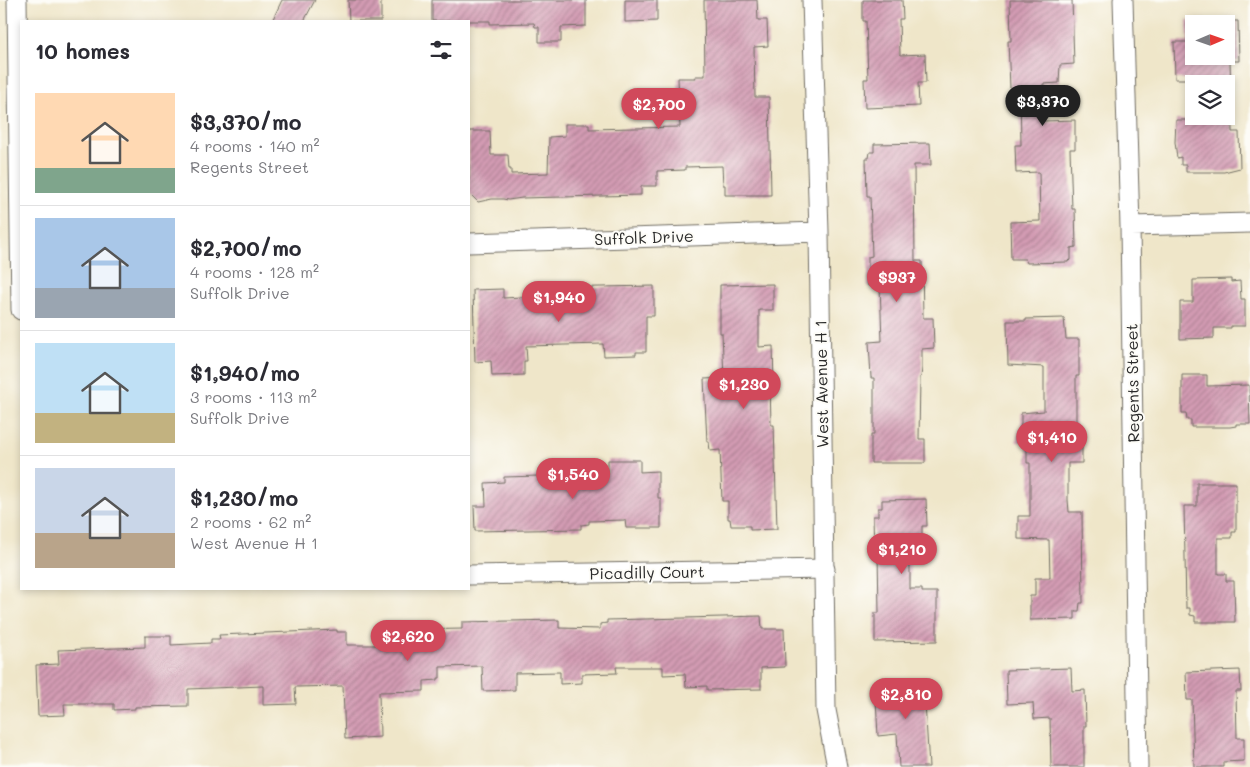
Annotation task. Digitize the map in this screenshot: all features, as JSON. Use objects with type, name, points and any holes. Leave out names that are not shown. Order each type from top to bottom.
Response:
[{"type":"street","points":[[16,0],[20,206]]},
{"type":"street","name":"West Avenue H 1","points":[[812,0],[819,232],[826,710],[837,767]]},
{"type":"street","name":"Regents Street","points":[[1123,0],[1130,226],[1138,767]]},
{"type":"street","points":[[1130,226],[1250,223]]},
{"type":"street","name":"Suffolk Drive","points":[[470,243],[819,232]]},
{"type":"street","name":"Picadilly Court","points":[[470,575],[824,569]]},
{"type":"building","points":[[282,0],[315,0],[305,20],[272,20]]},
{"type":"building","points":[[348,0],[381,0],[381,20],[349,20]]},
{"type":"building","points":[[432,0],[586,0],[586,26],[561,27],[561,42],[539,42],[539,27],[535,27],[534,23],[490,24],[490,21],[432,20]]},
{"type":"building","points":[[625,0],[657,0],[657,21],[625,22]]},
{"type":"building","points":[[704,0],[757,0],[758,20],[767,20],[768,46],[754,47],[755,97],[769,97],[771,195],[725,195],[722,166],[685,167],[685,170],[657,171],[657,186],[641,186],[641,195],[492,199],[478,202],[470,194],[470,131],[490,131],[491,155],[508,155],[511,174],[548,173],[549,137],[565,136],[565,124],[589,124],[589,129],[680,127],[678,78],[705,76]]},
{"type":"building","points":[[863,0],[902,0],[903,19],[899,19],[900,55],[925,54],[926,83],[918,83],[919,106],[865,108],[864,79],[868,79],[866,21],[863,21]]},
{"type":"building","points":[[1010,0],[1072,0],[1074,64],[1060,65],[1059,83],[1043,84],[1044,121],[1075,120],[1075,149],[1070,149],[1072,209],[1075,209],[1076,247],[1071,248],[1071,260],[1068,262],[1027,263],[1025,259],[1011,259],[1010,222],[1040,221],[1039,172],[1016,173],[1015,145],[1021,145],[1020,87],[1010,88],[1008,41],[1011,41]]},
{"type":"building","points":[[1235,21],[1238,21],[1239,61],[1235,61]]},
{"type":"building","points":[[1174,42],[1185,42],[1185,65],[1230,65],[1230,75],[1185,75],[1185,79],[1175,79]]},
{"type":"building","points":[[1176,120],[1185,120],[1185,125],[1232,125],[1232,132],[1239,132],[1240,168],[1224,172],[1186,172],[1186,165],[1181,165],[1181,157],[1177,158],[1175,142]]},
{"type":"building","points":[[930,143],[931,165],[914,165],[915,261],[922,261],[923,318],[933,318],[934,348],[922,349],[920,377],[919,439],[925,439],[925,463],[871,463],[871,435],[874,435],[874,378],[871,378],[869,342],[882,341],[880,285],[868,286],[868,257],[872,256],[870,196],[867,196],[866,158],[869,158],[870,152],[874,152],[874,144]]},
{"type":"building","points":[[1231,279],[1231,282],[1240,281],[1241,299],[1245,299],[1245,326],[1214,328],[1214,338],[1180,339],[1180,302],[1193,302],[1193,280]]},
{"type":"building","points":[[773,284],[773,310],[759,310],[759,347],[773,346],[774,384],[770,384],[771,425],[774,425],[777,529],[750,530],[750,526],[731,526],[730,519],[728,519],[728,501],[722,501],[720,450],[710,451],[709,442],[707,442],[704,379],[724,378],[722,333],[720,333],[720,285]]},
{"type":"building","points":[[654,286],[654,316],[646,316],[646,352],[636,352],[636,355],[604,356],[603,344],[526,346],[527,361],[524,361],[524,375],[492,376],[491,361],[475,362],[473,290],[503,289],[503,298],[540,296],[540,294],[547,293],[547,288]]},
{"type":"building","points":[[1064,318],[1066,339],[1079,339],[1079,376],[1076,376],[1076,433],[1082,433],[1082,463],[1068,463],[1068,500],[1069,512],[1082,512],[1083,603],[1080,603],[1079,611],[1075,611],[1075,619],[1030,620],[1030,596],[1035,596],[1035,578],[1050,578],[1049,540],[1018,539],[1018,516],[1030,516],[1030,463],[1027,463],[1027,442],[1016,442],[1021,424],[1021,413],[1044,411],[1044,367],[1008,365],[1007,321]]},
{"type":"building","points":[[1182,375],[1207,375],[1207,386],[1249,385],[1250,424],[1236,424],[1236,426],[1230,427],[1191,427],[1191,420],[1187,420],[1186,413],[1182,413]]},
{"type":"building","points":[[608,460],[640,460],[640,472],[658,471],[658,498],[661,498],[661,528],[626,528],[625,520],[589,521],[589,524],[581,525],[581,529],[475,531],[474,506],[486,506],[485,483],[504,482],[504,477],[608,474]]},
{"type":"building","points":[[1197,483],[1236,483],[1236,532],[1232,532],[1232,538],[1218,538],[1218,574],[1226,574],[1226,581],[1234,581],[1235,622],[1195,622],[1195,616],[1190,615],[1190,608],[1186,608],[1184,506],[1197,506]]},
{"type":"building","points":[[926,499],[927,526],[922,526],[922,541],[910,541],[910,589],[922,589],[922,592],[937,592],[937,641],[875,642],[875,613],[879,613],[878,553],[874,553],[873,516],[878,516],[878,508],[882,508],[882,500]]},
{"type":"building","points":[[761,616],[762,629],[784,629],[785,667],[761,668],[761,689],[707,690],[707,686],[686,687],[685,674],[663,675],[663,667],[616,667],[617,673],[582,674],[582,683],[560,684],[560,672],[515,673],[515,690],[483,691],[482,666],[440,667],[440,678],[438,680],[424,681],[424,691],[379,692],[380,737],[345,739],[343,686],[295,687],[296,704],[263,705],[263,686],[188,689],[188,706],[135,707],[135,709],[114,710],[114,704],[64,704],[65,715],[38,716],[36,665],[59,664],[58,650],[145,647],[145,636],[171,636],[171,645],[211,643],[211,639],[220,639],[219,635],[337,630],[337,632],[347,632],[347,645],[396,645],[396,639],[403,639],[402,635],[411,635],[411,630],[462,629],[462,622],[559,620],[559,628],[600,629],[600,624],[607,623],[607,620]]},
{"type":"building","points":[[1071,668],[1072,691],[1085,690],[1084,767],[1051,767],[1050,718],[1034,719],[1033,703],[1007,704],[1006,670]]},
{"type":"building","points":[[1240,670],[1241,691],[1236,691],[1237,738],[1244,738],[1244,761],[1223,762],[1223,767],[1194,767],[1192,700],[1187,700],[1186,672]]},
{"type":"building","points":[[928,680],[929,703],[925,703],[929,767],[899,767],[897,734],[878,736],[876,699],[880,698],[880,692],[884,691],[883,683]]}]
